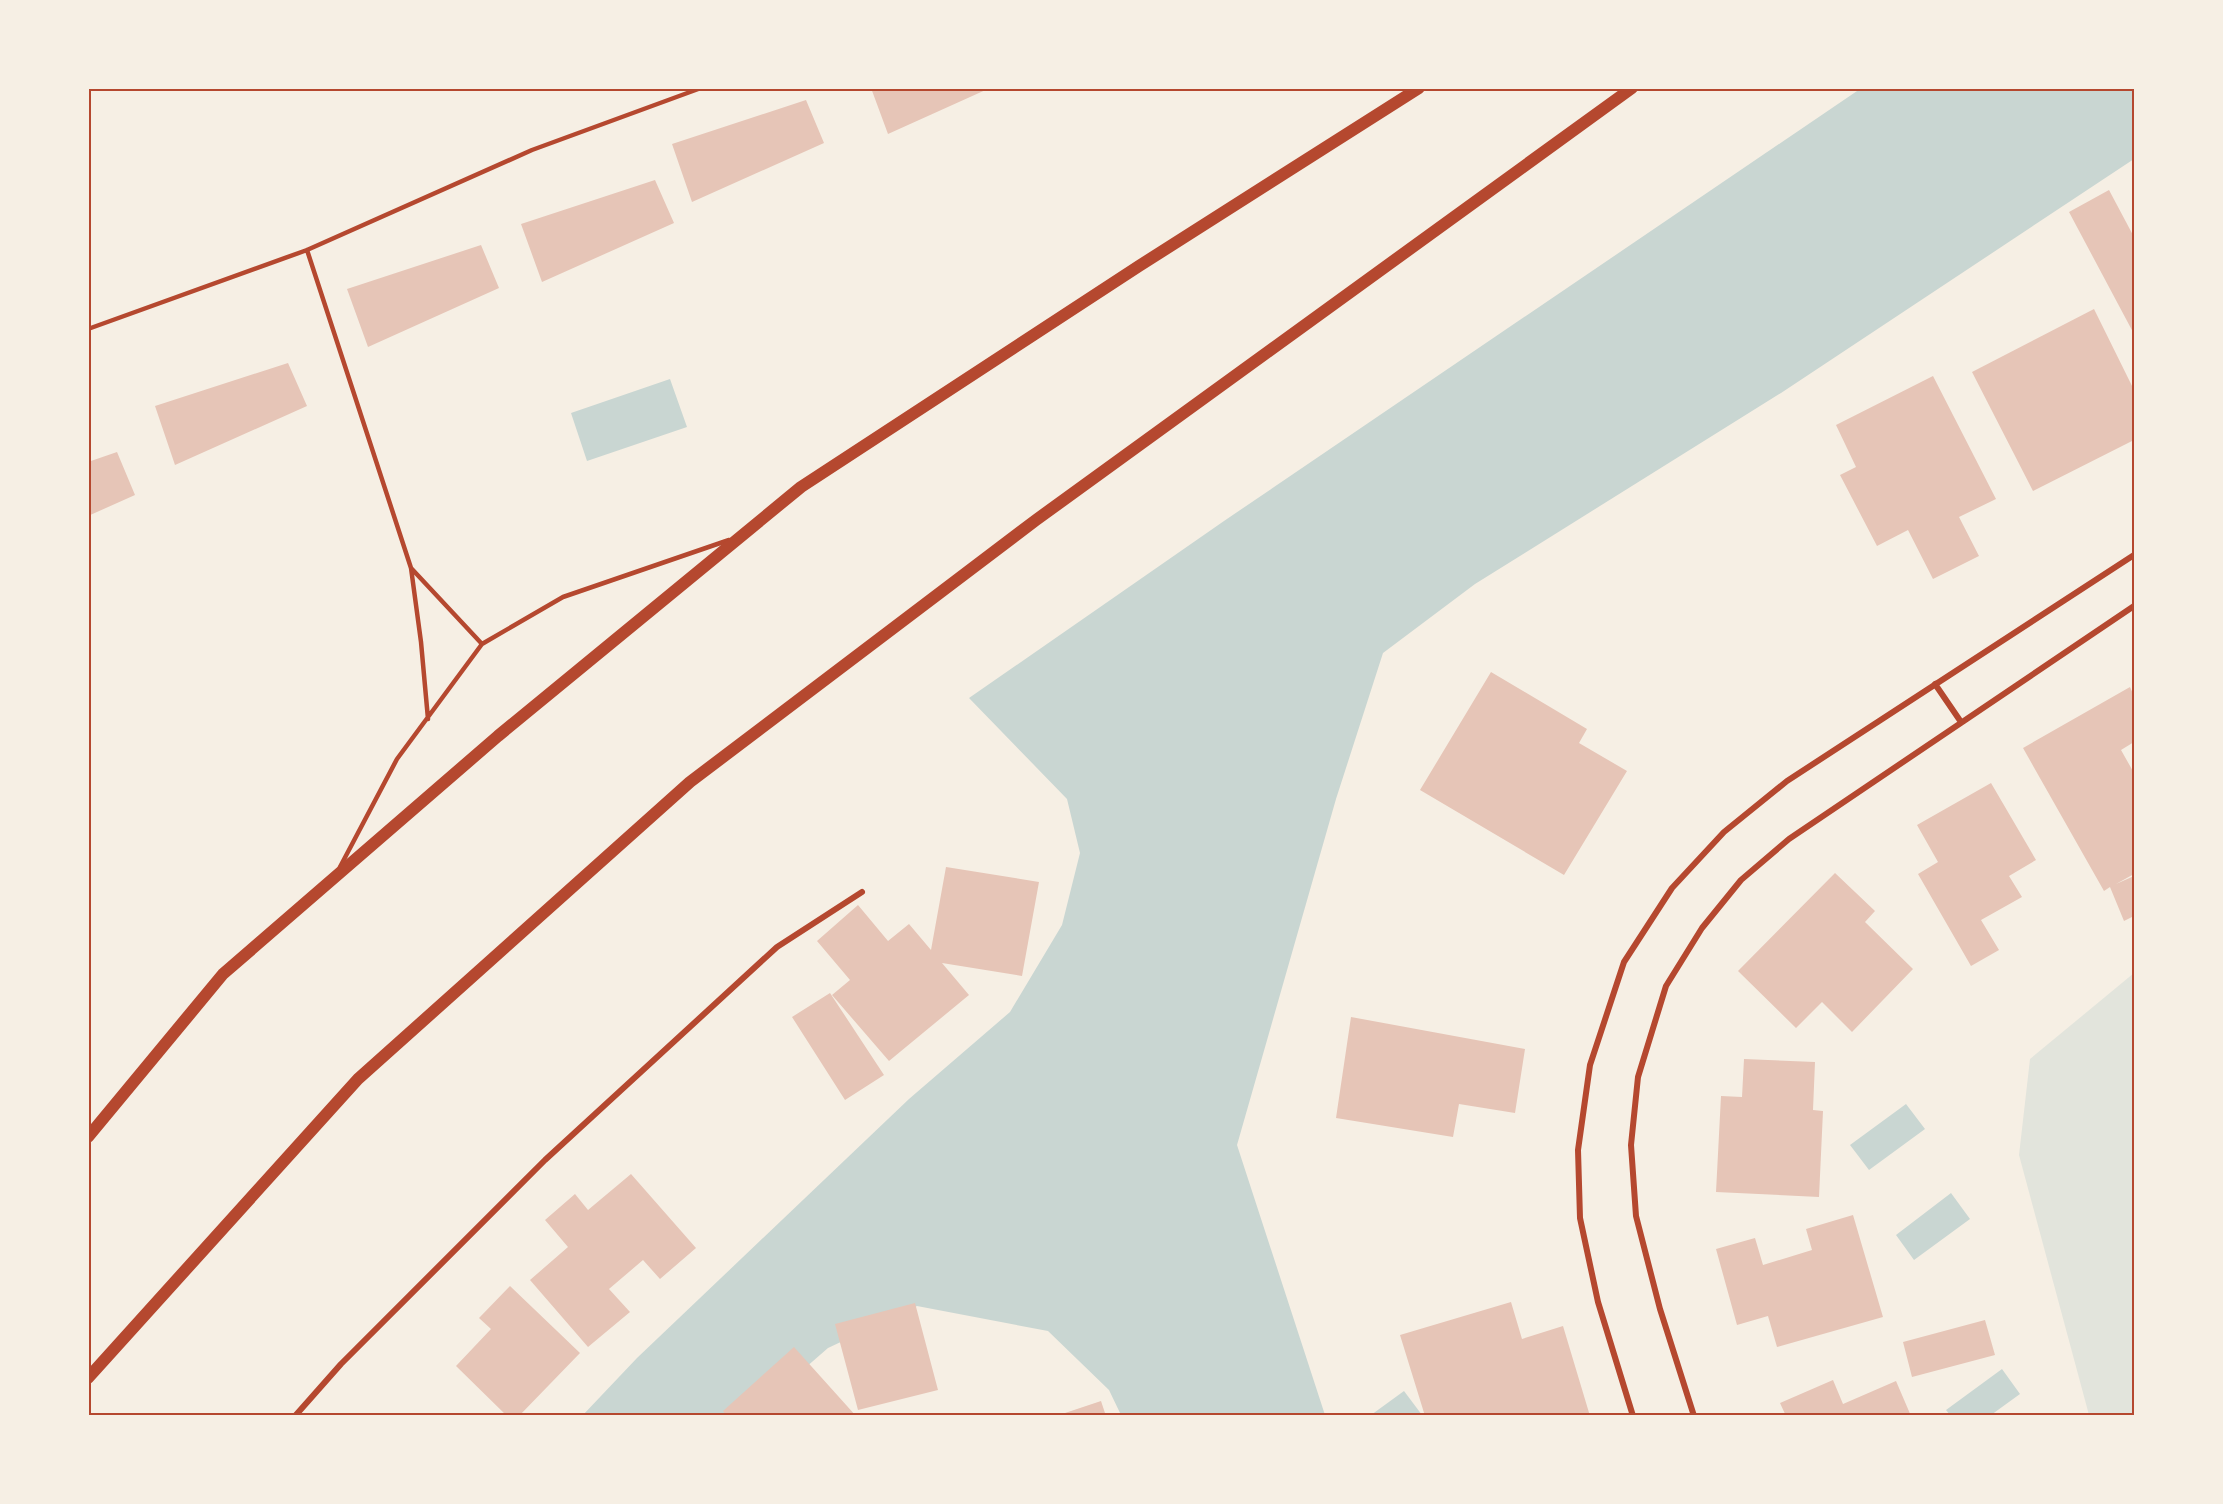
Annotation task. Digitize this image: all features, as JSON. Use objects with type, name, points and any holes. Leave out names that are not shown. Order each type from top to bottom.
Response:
[{"type":"main road","points":[[88,1137],[223,974],[498,736],[801,487],[1139,266],[1419,88]]},
{"type":"main road","points":[[88,1378],[358,1079],[690,782],[1036,520],[1632,88]]},
{"type":"street","points":[[1633,1416],[1598,1302],[1580,1218],[1578,1150],[1590,1065],[1624,962],[1672,888],[1724,832],[1787,781],[2134,555]]},
{"type":"street","points":[[1694,1416],[1660,1309],[1636,1216],[1631,1145],[1638,1077],[1666,986],[1702,928],[1741,880],[1790,839],[2134,606]]},
{"type":"street","points":[[1935,684],[1961,722]]},
{"type":"street","points":[[295,1416],[341,1364],[562,1144],[777,947],[862,892]]},
{"type":"lane","points":[[88,329],[307,250],[532,150],[700,88]]},
{"type":"lane","points":[[307,250],[411,568],[422,642],[428,720]]},
{"type":"lane","points":[[334,878],[397,759],[482,644],[563,597],[740,536]]},
{"type":"lane","points":[[411,568],[482,644]]},
{"type":"shaded area","points":[[1860,89],[2134,89],[2134,159],[1781,393],[1475,584],[1383,653],[1336,799],[1237,1145],[1325,1415],[1121,1415],[1109,1390],[1048,1331],[917,1306],[828,1348],[751,1415],[582,1416],[637,1358],[909,1099],[1010,1012],[1062,925],[1080,853],[1067,799],[969,698],[1224,521]]},
{"type":"shaded area","points":[[670,379],[687,427],[587,461],[571,413]]},
{"type":"shaded area","points":[[2134,973],[2134,1415],[2089,1415],[2019,1155],[2030,1059]]},
{"type":"shaded area","points":[[1906,1104],[1925,1129],[1869,1170],[1850,1145]]},
{"type":"shaded area","points":[[1951,1193],[1970,1219],[1914,1260],[1896,1235]]},
{"type":"shaded area","points":[[2002,1369],[2020,1394],[1991,1415],[1950,1415],[1946,1410]]},
{"type":"shaded area","points":[[1404,1391],[1422,1415],[1371,1415]]},
{"type":"building","points":[[871,88],[990,88],[888,134]]},
{"type":"building","points":[[806,100],[824,143],[692,202],[672,144]]},
{"type":"building","points":[[655,180],[674,223],[542,282],[521,224]]},
{"type":"building","points":[[2109,190],[2134,237],[2134,334],[2069,212]]},
{"type":"building","points":[[481,245],[499,288],[368,347],[347,289]]},
{"type":"building","points":[[2094,309],[2134,390],[2134,440],[2033,491],[1972,372]]},
{"type":"building","points":[[288,363],[307,406],[175,465],[155,406]]},
{"type":"building","points":[[1933,376],[1996,499],[1959,517],[1979,556],[1933,579],[1908,530],[1877,546],[1840,475],[1856,467],[1836,425]]},
{"type":"building","points":[[117,452],[135,495],[88,516],[88,462]]},
{"type":"building","points":[[1491,672],[1587,729],[1579,743],[1627,771],[1564,875],[1420,790]]},
{"type":"building","points":[[2130,687],[2134,696],[2134,742],[2121,750],[2134,773],[2134,874],[2116,884],[2134,876],[2134,916],[2124,921],[2110,887],[2104,891],[2023,748]]},
{"type":"building","points":[[1991,783],[2036,860],[2009,876],[2022,897],[1981,920],[1999,950],[1971,966],[1918,874],[1938,862],[1917,825]]},
{"type":"building","points":[[946,867],[1039,882],[1022,976],[942,963],[969,995],[889,1061],[832,995],[850,980],[817,941],[858,905],[888,941],[909,924],[931,950]]},
{"type":"building","points":[[1835,873],[1875,911],[1865,922],[1913,969],[1852,1032],[1822,1002],[1796,1028],[1738,971]]},
{"type":"building","points":[[830,993],[884,1075],[845,1100],[792,1017]]},
{"type":"building","points":[[1351,1017],[1525,1049],[1515,1113],[1459,1104],[1453,1137],[1336,1118]]},
{"type":"building","points":[[1744,1059],[1815,1062],[1813,1110],[1823,1111],[1819,1197],[1716,1192],[1721,1096],[1742,1097]]},
{"type":"building","points":[[631,1174],[696,1248],[660,1279],[643,1260],[609,1289],[630,1312],[588,1347],[530,1280],[568,1247],[545,1220],[575,1194],[588,1210]]},
{"type":"building","points":[[1853,1215],[1883,1317],[1777,1347],[1768,1316],[1737,1325],[1716,1249],[1755,1238],[1763,1265],[1812,1250],[1806,1229]]},
{"type":"building","points":[[510,1286],[580,1353],[519,1416],[507,1416],[456,1366],[491,1329],[479,1318]]},
{"type":"building","points":[[1511,1302],[1522,1339],[1563,1326],[1590,1416],[1425,1416],[1400,1335]]},
{"type":"building","points":[[915,1303],[938,1390],[858,1410],[835,1324]]},
{"type":"building","points":[[1985,1320],[1995,1355],[1912,1377],[1903,1342]]},
{"type":"building","points":[[794,1347],[856,1416],[727,1416],[723,1411]]},
{"type":"building","points":[[1833,1380],[1843,1404],[1896,1381],[1911,1416],[1786,1416],[1780,1403]]},
{"type":"building","points":[[1101,1401],[1106,1416],[1059,1416],[1059,1415]]}]
